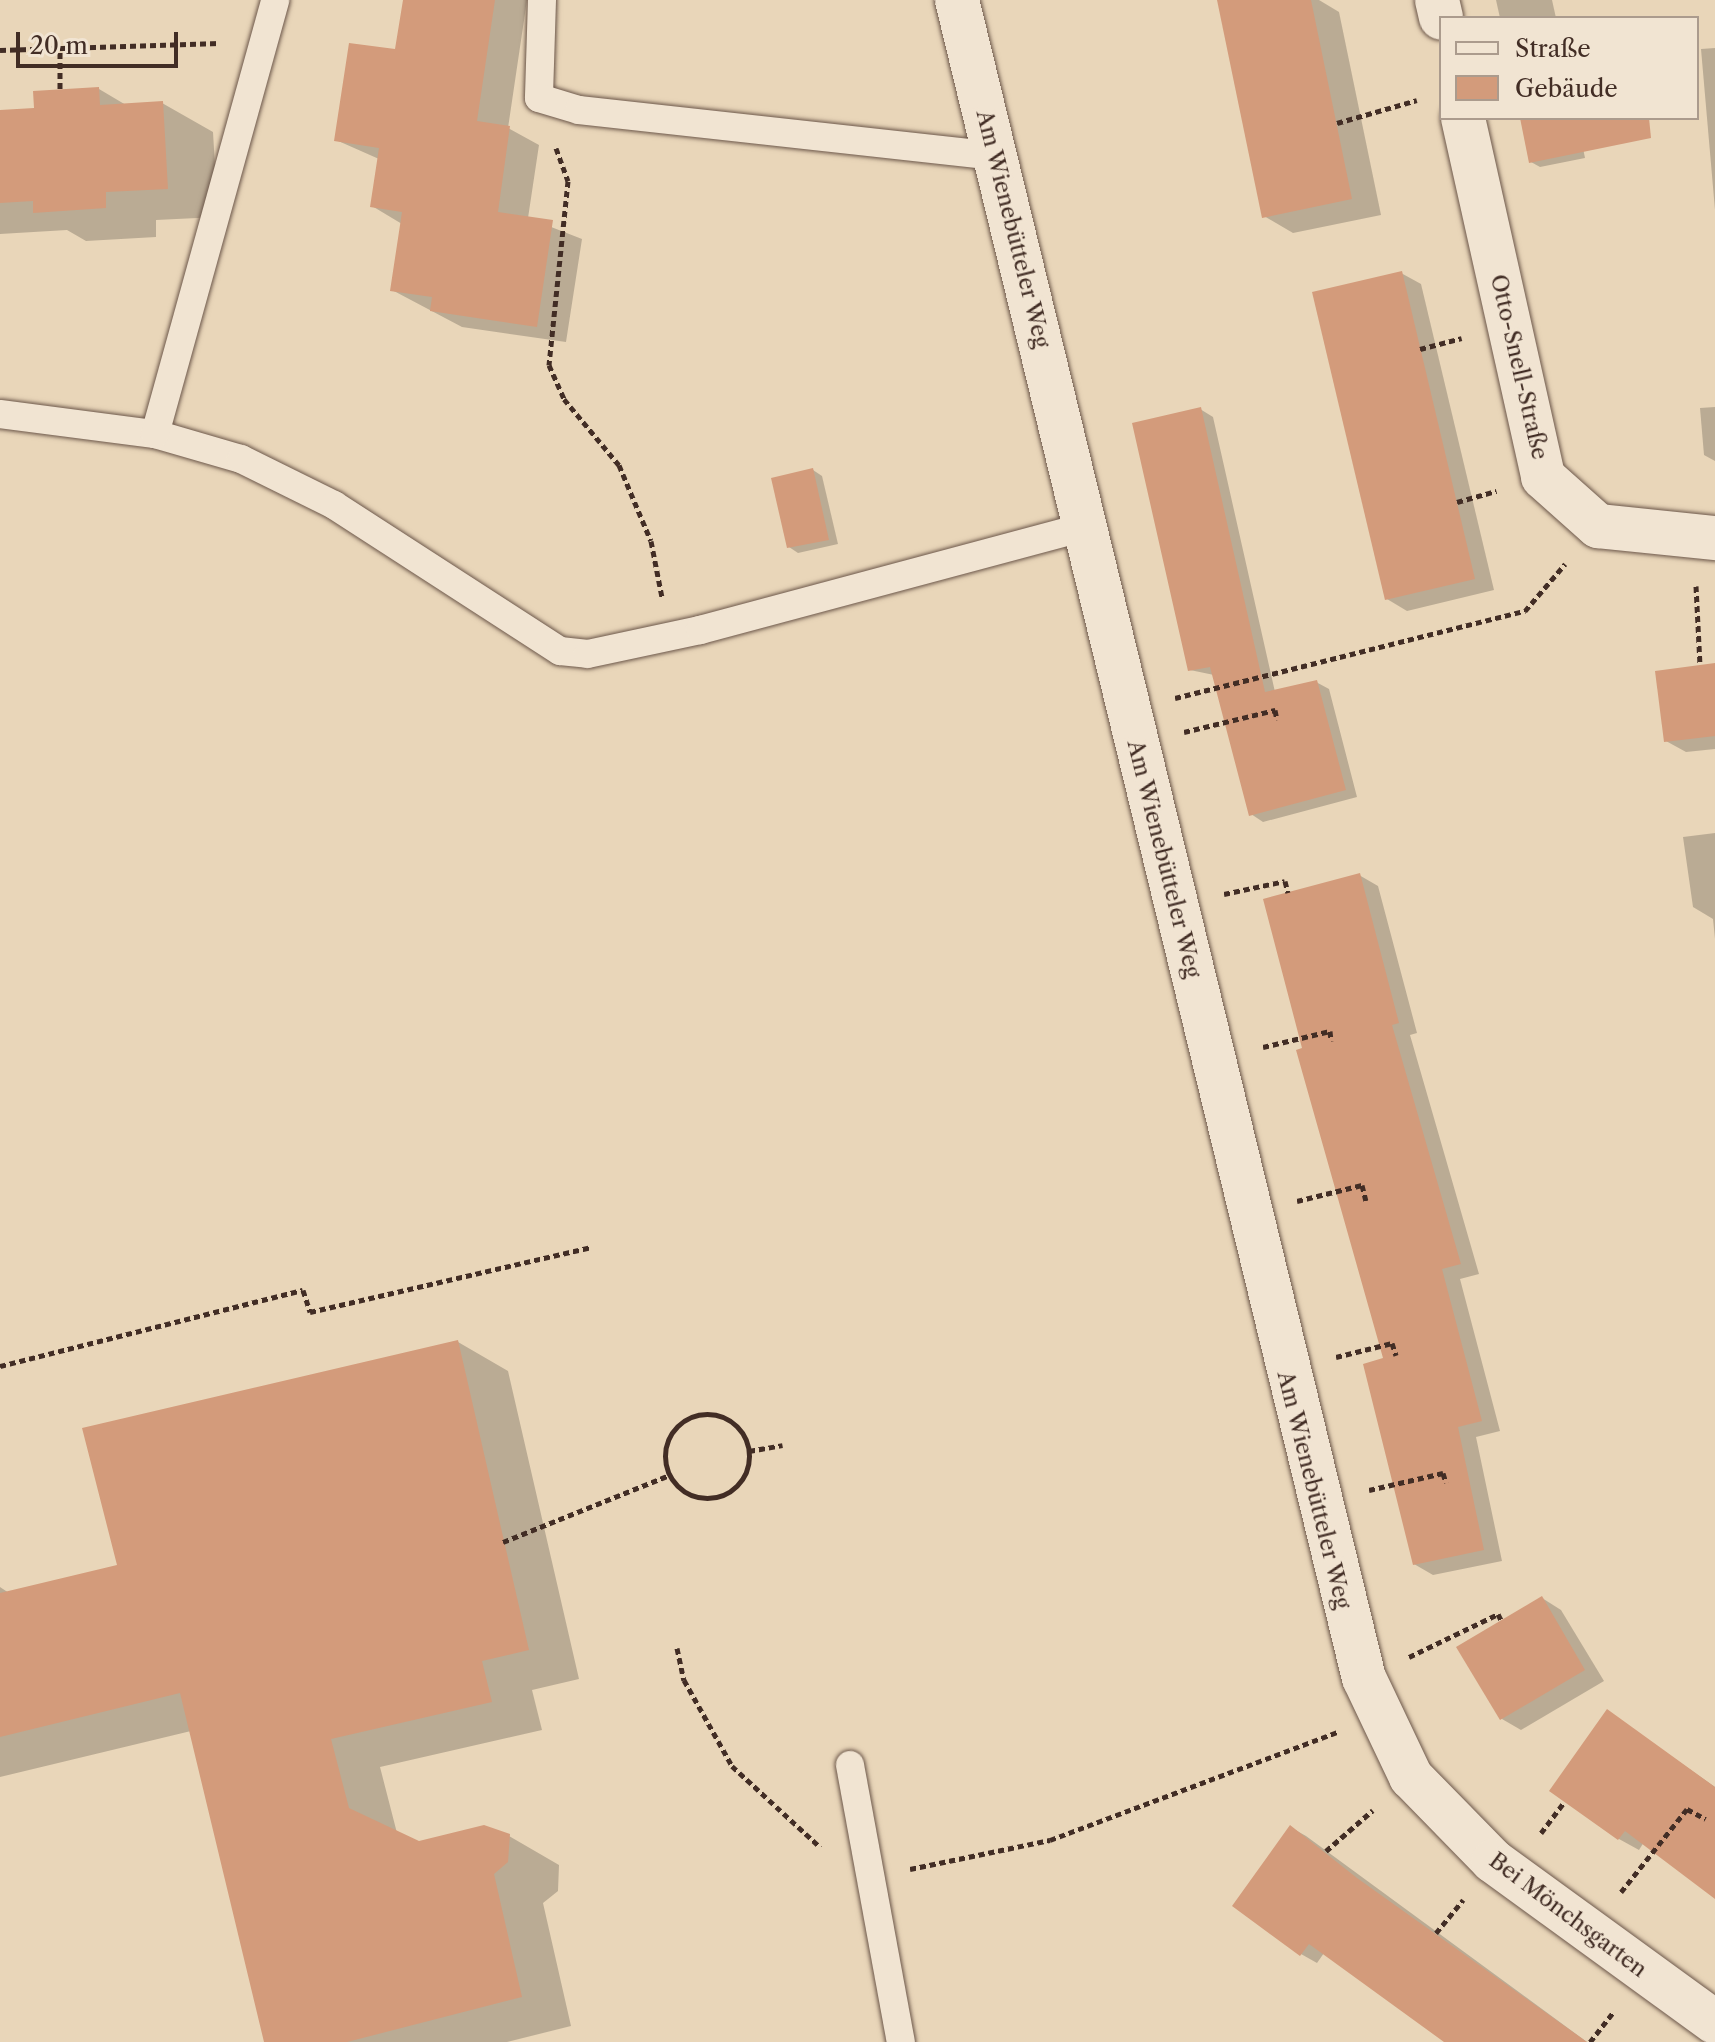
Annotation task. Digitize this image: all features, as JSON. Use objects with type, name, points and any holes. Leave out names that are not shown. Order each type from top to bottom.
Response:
[{"type":"street","name":"Am Wienebütteler Weg","points":[[957,0],[1317,1501],[1372,1697]]},
{"type":"street","name":"Otto-Snell-Straße","points":[[1448,120],[1543,477],[1598,526]]},
{"type":"street","points":[[1598,526],[1704,538]]},
{"type":"street","name":"Bei Mönchsgarten","points":[[1372,1697],[1411,1777],[1493,1861],[1715,2022]]},
{"type":"lane","points":[[155,434],[275,0]]},
{"type":"lane","points":[[542,0],[539,98],[579,110],[995,156]]},
{"type":"lane","points":[[0,414],[155,434],[241,459],[334,505],[560,651],[588,654],[1084,527]]},
{"type":"lane","points":[[850,1765],[873,1876],[901,2042]]},
{"type":"path","points":[[0,50],[265,42]]},
{"type":"path","points":[[60,49],[60,89]]},
{"type":"path","points":[[539,98],[568,181],[549,365],[564,399],[619,465],[651,541],[663,602],[652,640]]},
{"type":"path","points":[[1337,123],[1439,109]]},
{"type":"path","points":[[1132,726],[1525,611],[1598,526]]},
{"type":"path","points":[[1700,665],[1704,538]]},
{"type":"path","points":[[1132,726],[1275,710],[1277,720]]},
{"type":"path","points":[[1176,905],[1285,881],[1288,893]]},
{"type":"path","points":[[1212,1059],[1330,1031],[1331,1041]]},
{"type":"path","points":[[1248,1214],[1362,1185],[1366,1201]]},
{"type":"path","points":[[0,1366],[303,1290],[310,1312],[591,1247]]},
{"type":"path","points":[[1285,1370],[1392,1343],[1396,1355]]},
{"type":"path","points":[[701,1414],[738,1427],[749,1451],[742,1479],[719,1497],[691,1495],[670,1475],[669,1437],[701,1414]]},
{"type":"path","points":[[749,1451],[782,1445]]},
{"type":"path","points":[[1317,1501],[1443,1473],[1446,1483]]},
{"type":"path","points":[[503,1542],[670,1475]]},
{"type":"path","points":[[677,1648],[684,1680],[732,1766],[832,1858],[873,1876],[1050,1840],[1372,1697],[1498,1614],[1501,1620]]},
{"type":"path","points":[[1326,1851],[1411,1777]]},
{"type":"path","points":[[1589,1932],[1687,1809],[1706,1819]]},
{"type":"building","points":[[403,0],[495,0],[477,121],[510,126],[498,212],[553,220],[537,327],[430,311],[432,297],[390,291],[402,212],[370,207],[379,148],[334,141],[349,43],[395,49]]},
{"type":"building","points":[[1217,0],[1311,0],[1352,199],[1262,218]]},
{"type":"building","points":[[99,87],[100,105],[163,101],[168,189],[106,192],[106,208],[33,213],[33,201],[0,203],[0,110],[34,108],[33,91]]},
{"type":"building","points":[[1520,120],[1649,120],[1651,138],[1529,163]]},
{"type":"building","points":[[1402,271],[1475,579],[1385,600],[1312,292]]},
{"type":"building","points":[[1201,407],[1265,692],[1317,680],[1346,790],[1249,816],[1210,667],[1188,671],[1132,423]]},
{"type":"building","points":[[813,468],[829,540],[787,548],[771,478]]},
{"type":"building","points":[[1715,663],[1715,736],[1664,742],[1655,671]]},
{"type":"building","points":[[1360,873],[1399,1023],[1392,1025],[1461,1264],[1442,1269],[1482,1421],[1458,1427],[1484,1550],[1413,1565],[1363,1364],[1383,1358],[1296,1050],[1302,1048],[1263,899]]},
{"type":"building","points":[[458,1340],[529,1650],[482,1661],[492,1702],[331,1739],[349,1808],[419,1841],[484,1825],[510,1834],[508,1862],[494,1874],[522,1997],[347,2042],[264,2042],[180,1693],[0,1737],[0,1593],[117,1565],[82,1428]]},
{"type":"building","points":[[1542,1596],[1585,1670],[1500,1720],[1456,1647]]},
{"type":"building","points":[[1607,1709],[1715,1787],[1715,1899],[1625,1831],[1618,1840],[1549,1791]]},
{"type":"building","points":[[1290,1825],[1357,1878],[1587,2042],[1444,2042],[1309,1944],[1300,1956],[1232,1906]]}]
